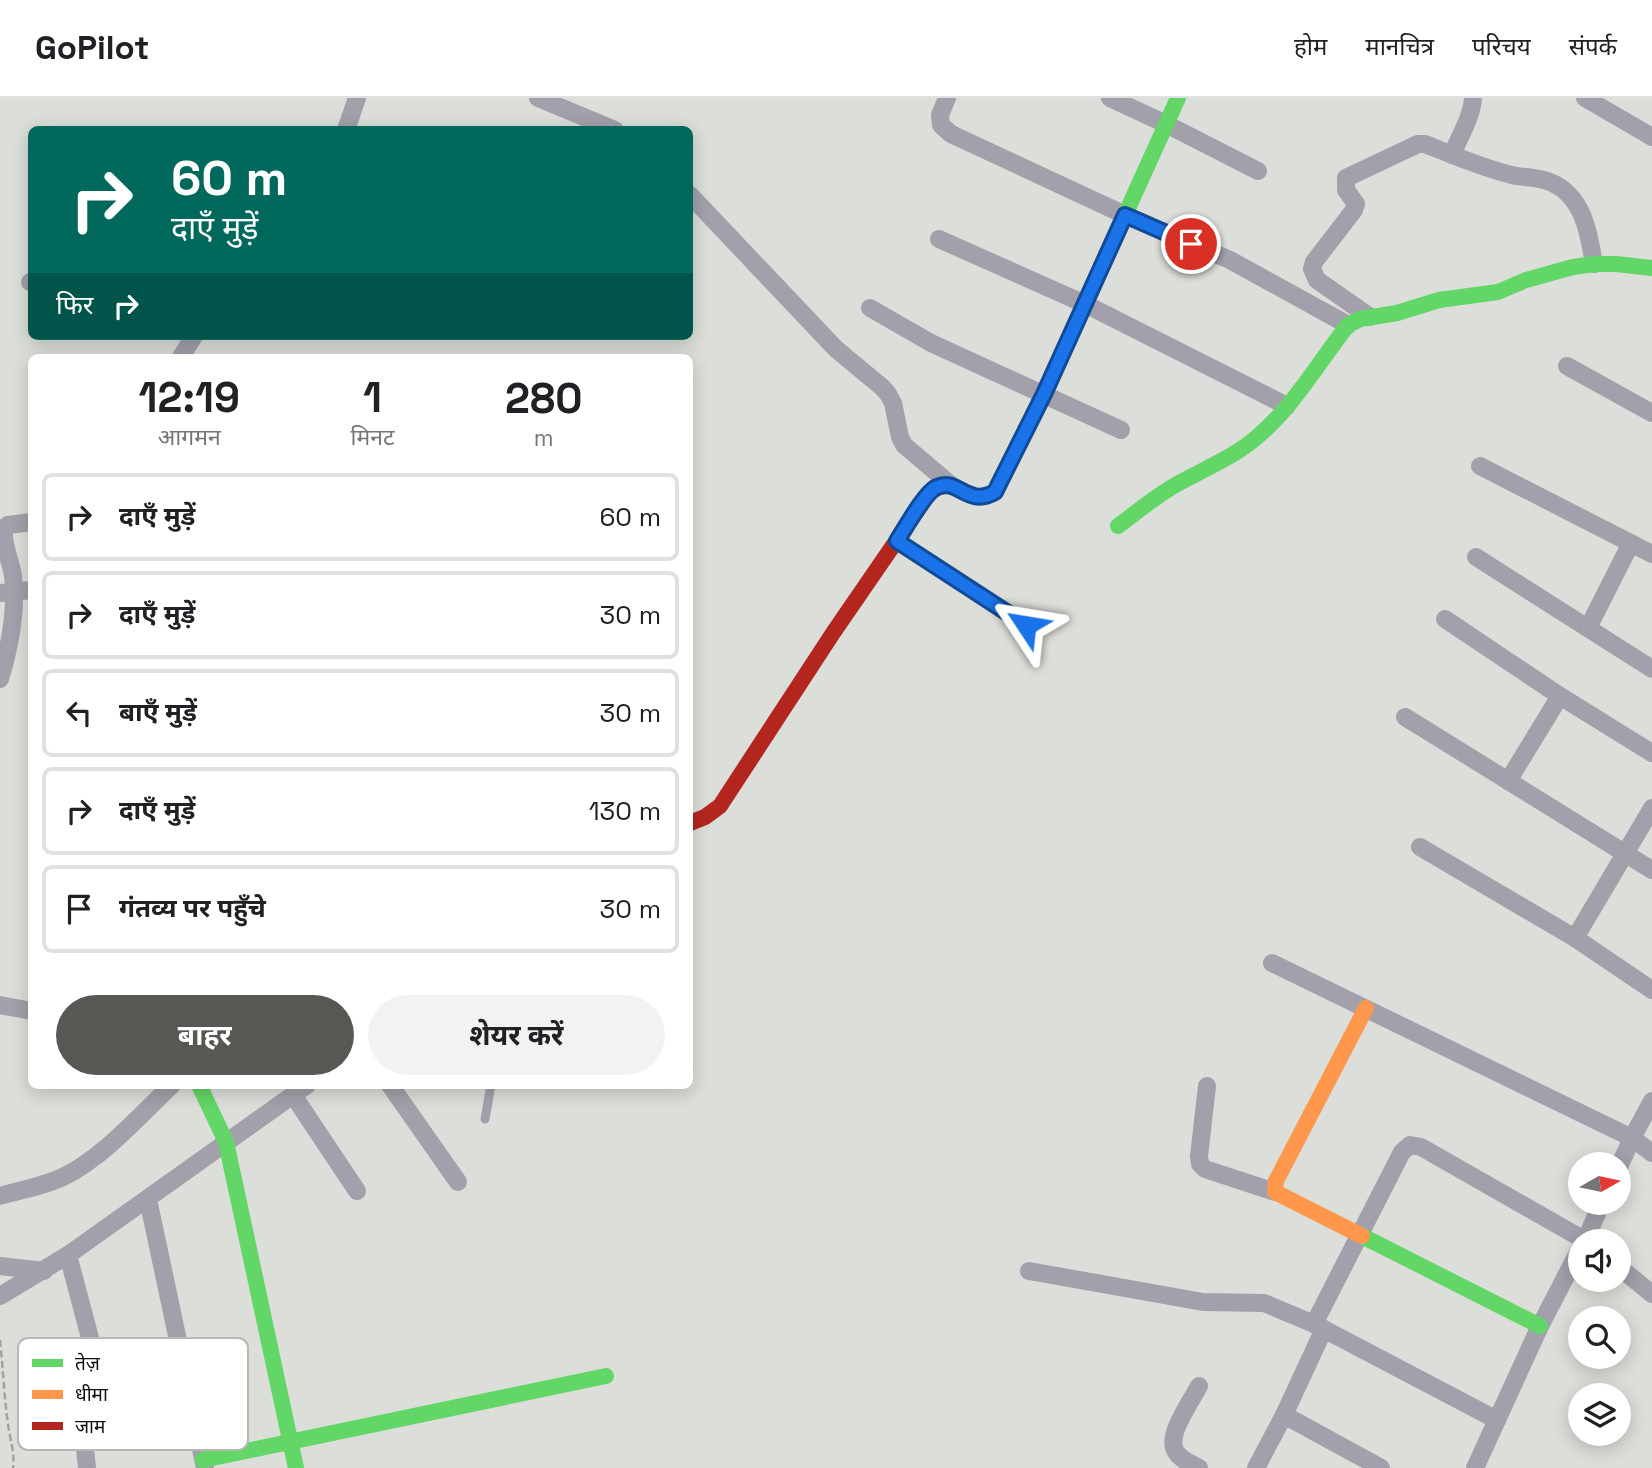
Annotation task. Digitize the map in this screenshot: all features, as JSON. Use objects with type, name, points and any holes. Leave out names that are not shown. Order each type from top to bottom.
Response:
[{"type":"street","points":[[347,126],[357,98]]},
{"type":"street","points":[[538,98],[605,126]]},
{"type":"street","points":[[947,98],[940,115],[941,125],[951,134],[1125,215],[1230,260],[1348,325]]},
{"type":"street","points":[[1110,98],[1258,171]]},
{"type":"street","points":[[693,198],[836,349],[883,388],[893,402],[904,445],[951,485],[973,497],[986,497],[995,492],[1044,394],[1178,98]]},
{"type":"street","points":[[1452,155],[1473,98]]},
{"type":"street","points":[[1585,98],[1652,136]]},
{"type":"street","points":[[1370,317],[1317,280],[1312,269],[1314,262],[1354,210],[1356,204],[1346,190],[1346,178],[1418,144],[1512,175],[1551,182],[1564,189],[1574,200],[1589,234],[1594,264]]},
{"type":"street","points":[[939,239],[1085,304],[1287,406]]},
{"type":"street","points":[[1118,526],[1167,489],[1235,453],[1257,438],[1287,406],[1348,325],[1360,319],[1397,313],[1439,300],[1498,292],[1552,272],[1594,264],[1652,268]]},
{"type":"street","points":[[870,308],[931,343],[1121,430]]},
{"type":"street","points":[[1567,366],[1652,413]]},
{"type":"street","points":[[1480,466],[1652,554]]},
{"type":"street","points":[[693,822],[720,806],[930,492],[938,486],[951,485]]},
{"type":"street","points":[[2,521],[8,525],[28,522]]},
{"type":"street","points":[[0,679],[10,639],[15,591],[2,521]]},
{"type":"street","points":[[1588,628],[1631,542]]},
{"type":"street","points":[[1476,557],[1651,665]]},
{"type":"street","points":[[1444,619],[1652,754]]},
{"type":"street","points":[[1508,781],[1560,696]]},
{"type":"street","points":[[1405,717],[1652,870]]},
{"type":"street","points":[[1575,938],[1652,808]]},
{"type":"street","points":[[1420,847],[1575,938],[1652,990]]},
{"type":"street","points":[[1272,963],[1632,1138],[1652,1153]]},
{"type":"street","points":[[0,1005],[28,1010]]},
{"type":"street","points":[[1275,1192],[1276,1181],[1366,1008]]},
{"type":"street","points":[[1207,1086],[1199,1156],[1200,1164],[1205,1169],[1275,1192],[1540,1326]]},
{"type":"street","points":[[0,1196],[62,1177],[83,1165],[103,1150],[168,1089]]},
{"type":"street","points":[[201,1089],[226,1142],[296,1468]]},
{"type":"street","points":[[393,1089],[458,1182]]},
{"type":"street","points":[[0,1296],[68,1255],[300,1090],[357,1191]]},
{"type":"street","points":[[1626,1152],[1652,1101]]},
{"type":"street","points":[[1256,1468],[1284,1415],[1359,1235],[1402,1152],[1410,1145],[1421,1147],[1568,1231]]},
{"type":"street","points":[[148,1199],[177,1338]]},
{"type":"street","points":[[68,1255],[90,1338]]},
{"type":"street","points":[[0,1266],[44,1271]]},
{"type":"street","points":[[1029,1270],[1203,1301],[1264,1303],[1319,1326],[1497,1420]]},
{"type":"street","points":[[1475,1468],[1540,1326],[1568,1272]]},
{"type":"street","points":[[1631,1277],[1652,1294]]},
{"type":"street","points":[[204,1464],[289,1442],[606,1376]]},
{"type":"street","points":[[1199,1387],[1174,1431],[1173,1441],[1174,1450],[1199,1468]]},
{"type":"street","points":[[1284,1415],[1381,1468]]},
{"type":"street","points":[[85,1450],[87,1468]]},
{"type":"lane","points":[[897,541],[1026,625]]},
{"type":"lane","points":[[485,1119],[490,1089]]},
{"type":"path","points":[[0,1340],[13,1446],[13,1468]]},
{"type":"traffic: fast","points":[[945,486],[980,496],[995,492],[1044,394],[1178,98]]},
{"type":"traffic: fast","points":[[1118,526],[1163,493],[1257,437],[1283,412],[1348,325],[1360,319],[1397,313],[1439,300],[1498,292],[1526,280],[1573,267],[1616,264],[1652,268]]},
{"type":"traffic: fast","points":[[201,1089],[226,1142],[296,1468]]},
{"type":"traffic: fast","points":[[1362,1236],[1540,1326]]},
{"type":"traffic: fast","points":[[203,1460],[606,1376]]},
{"type":"traffic: slow","points":[[1362,1236],[1275,1192],[1276,1181],[1366,1008]]},
{"type":"traffic: jam","points":[[693,822],[720,806],[833,633],[930,492],[945,486]]},
{"type":"route","points":[[1026,625],[897,541],[930,492],[938,486],[951,485],[973,497],[986,497],[995,492],[1044,394],[1125,215],[1191,244]]}]
